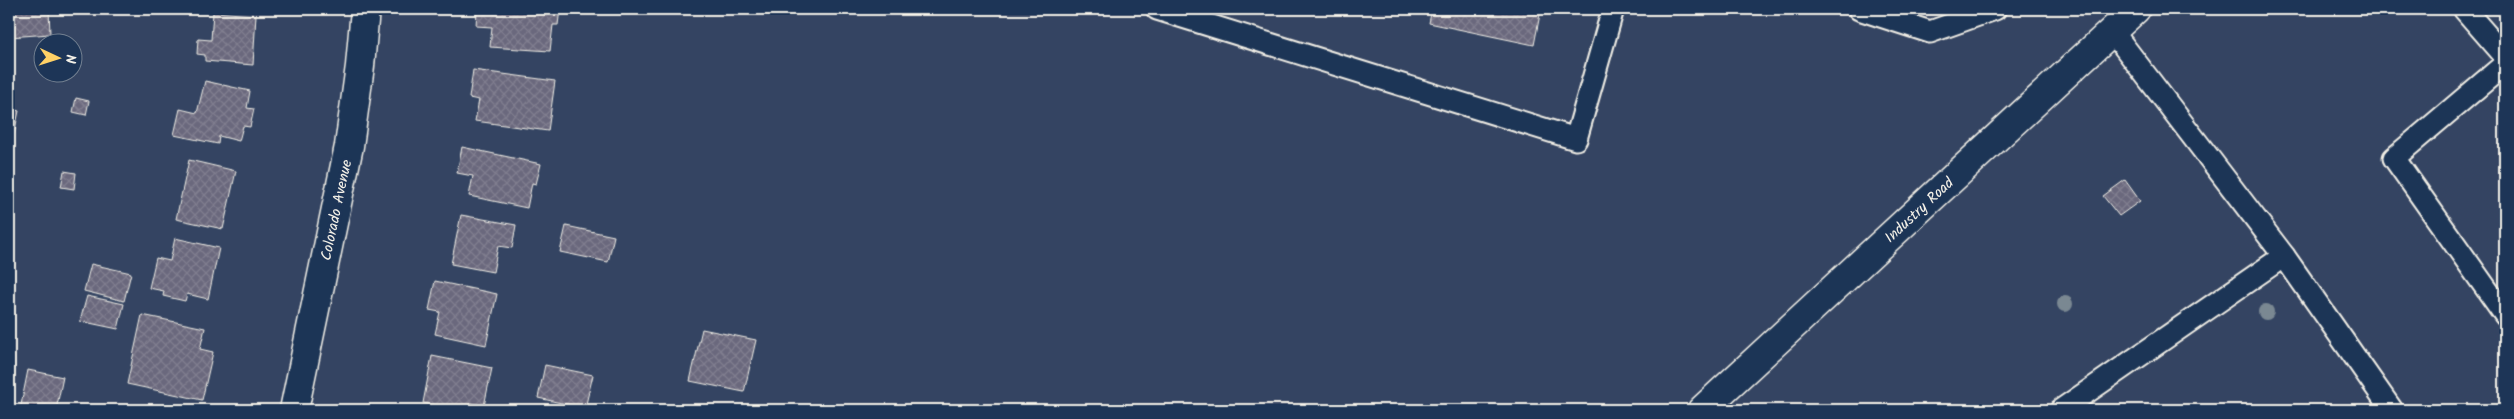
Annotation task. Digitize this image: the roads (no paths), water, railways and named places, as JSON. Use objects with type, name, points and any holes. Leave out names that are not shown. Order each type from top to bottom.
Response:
[{"type":"main road","name":"Colorado Avenue","points":[[294,410],[349,146],[360,66],[365,9]]},
{"type":"main road","name":"Industry Road","points":[[1702,410],[2136,9]]},
{"type":"lane","points":[[1157,9],[1576,139],[1612,9]]},
{"type":"lane","points":[[1859,9],[1930,32],[1995,9]]},
{"type":"lane","points":[[2464,9],[2505,56]]},
{"type":"lane","points":[[2112,31],[2284,256],[2392,410]]},
{"type":"lane","points":[[2505,64],[2394,158],[2505,315]]},
{"type":"lane","points":[[2061,410],[2284,256]]}]
